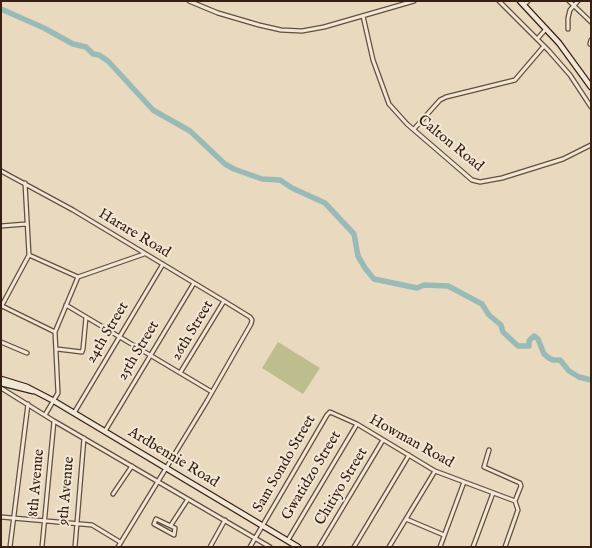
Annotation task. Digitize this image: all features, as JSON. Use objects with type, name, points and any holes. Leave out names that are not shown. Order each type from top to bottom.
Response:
[{"type":"main road","points":[[520,1],[574,62],[591,87]]},
{"type":"main road","name":"Ardbennie Road","points":[[1,381],[18,383],[54,401],[298,547]]},
{"type":"street","points":[[189,1],[238,19],[269,27],[302,31],[414,1]]},
{"type":"street","points":[[499,1],[538,38],[570,75],[591,107]]},
{"type":"street","points":[[524,5],[528,1]]},
{"type":"street","points":[[569,1],[591,22]]},
{"type":"street","points":[[568,29],[568,18],[573,6],[578,1]]},
{"type":"street","name":"Calton Road","points":[[363,16],[373,60],[386,97],[394,111],[472,180],[480,182],[502,178],[563,159],[591,145]]},
{"type":"street","points":[[538,38],[546,29]]},
{"type":"street","points":[[414,129],[440,100],[446,97],[514,80],[544,46]]},
{"type":"street","name":"Harare Road","points":[[1,171],[25,183],[250,317],[252,320],[251,324],[212,392]]},
{"type":"street","points":[[25,183],[29,255],[2,306],[55,332]]},
{"type":"street","points":[[1,226],[26,224]]},
{"type":"street","points":[[29,255],[78,277],[145,254]]},
{"type":"street","name":"24th Street","points":[[74,413],[162,264]]},
{"type":"street","points":[[46,414],[58,393],[55,332],[78,277]]},
{"type":"street","name":"25th Street","points":[[105,431],[194,283]]},
{"type":"street","name":"26th Street","points":[[180,372],[224,301]]},
{"type":"street","points":[[66,304],[212,392],[118,547]]},
{"type":"street","points":[[57,349],[82,352],[84,349],[86,317]]},
{"type":"street","points":[[1,342],[27,353]]},
{"type":"street","points":[[1,388],[270,547]]},
{"type":"street","points":[[10,547],[28,404]]},
{"type":"street","name":"Howman Road","points":[[327,415],[328,412],[333,412],[357,424],[435,471],[515,501]]},
{"type":"street","name":"Sam Sondo Street","points":[[250,547],[327,415]]},
{"type":"street","name":"8th Avenue","points":[[42,547],[54,421]]},
{"type":"street","name":"Gwatidzo Street","points":[[288,540],[357,424]]},
{"type":"street","name":"9th Avenue","points":[[74,547],[84,438]]},
{"type":"street","name":"Chitiyo Street","points":[[319,547],[383,440]]},
{"type":"street","points":[[489,450],[484,467],[518,481],[520,484],[515,501],[518,510],[505,547]]},
{"type":"street","points":[[354,547],[409,455]]},
{"type":"street","points":[[113,494],[132,466]]},
{"type":"street","points":[[389,547],[435,471]]},
{"type":"street","points":[[440,547],[464,482]]},
{"type":"street","points":[[473,547],[493,493]]},
{"type":"street","points":[[171,525],[188,499]]},
{"type":"street","points":[[1,517],[93,526],[120,543]]},
{"type":"street","points":[[156,518],[171,525],[176,529],[174,535],[153,523],[156,518]]},
{"type":"street","points":[[406,519],[444,535]]},
{"type":"street","points":[[210,547],[225,520]]},
{"type":"green space","points":[[278,342],[320,368],[303,394],[262,368]]},
{"type":"waterway","points":[[1,9],[44,28],[73,44],[86,47],[93,54],[99,55],[108,61],[153,110],[190,131],[225,164],[262,179],[280,180],[292,188],[325,203],[354,234],[358,256],[374,279],[417,288],[424,285],[448,286],[482,304],[489,315],[501,325],[503,332],[518,346],[529,346],[529,341],[534,336],[538,339],[544,354],[549,358],[560,360],[569,371],[579,377],[591,380]]}]
